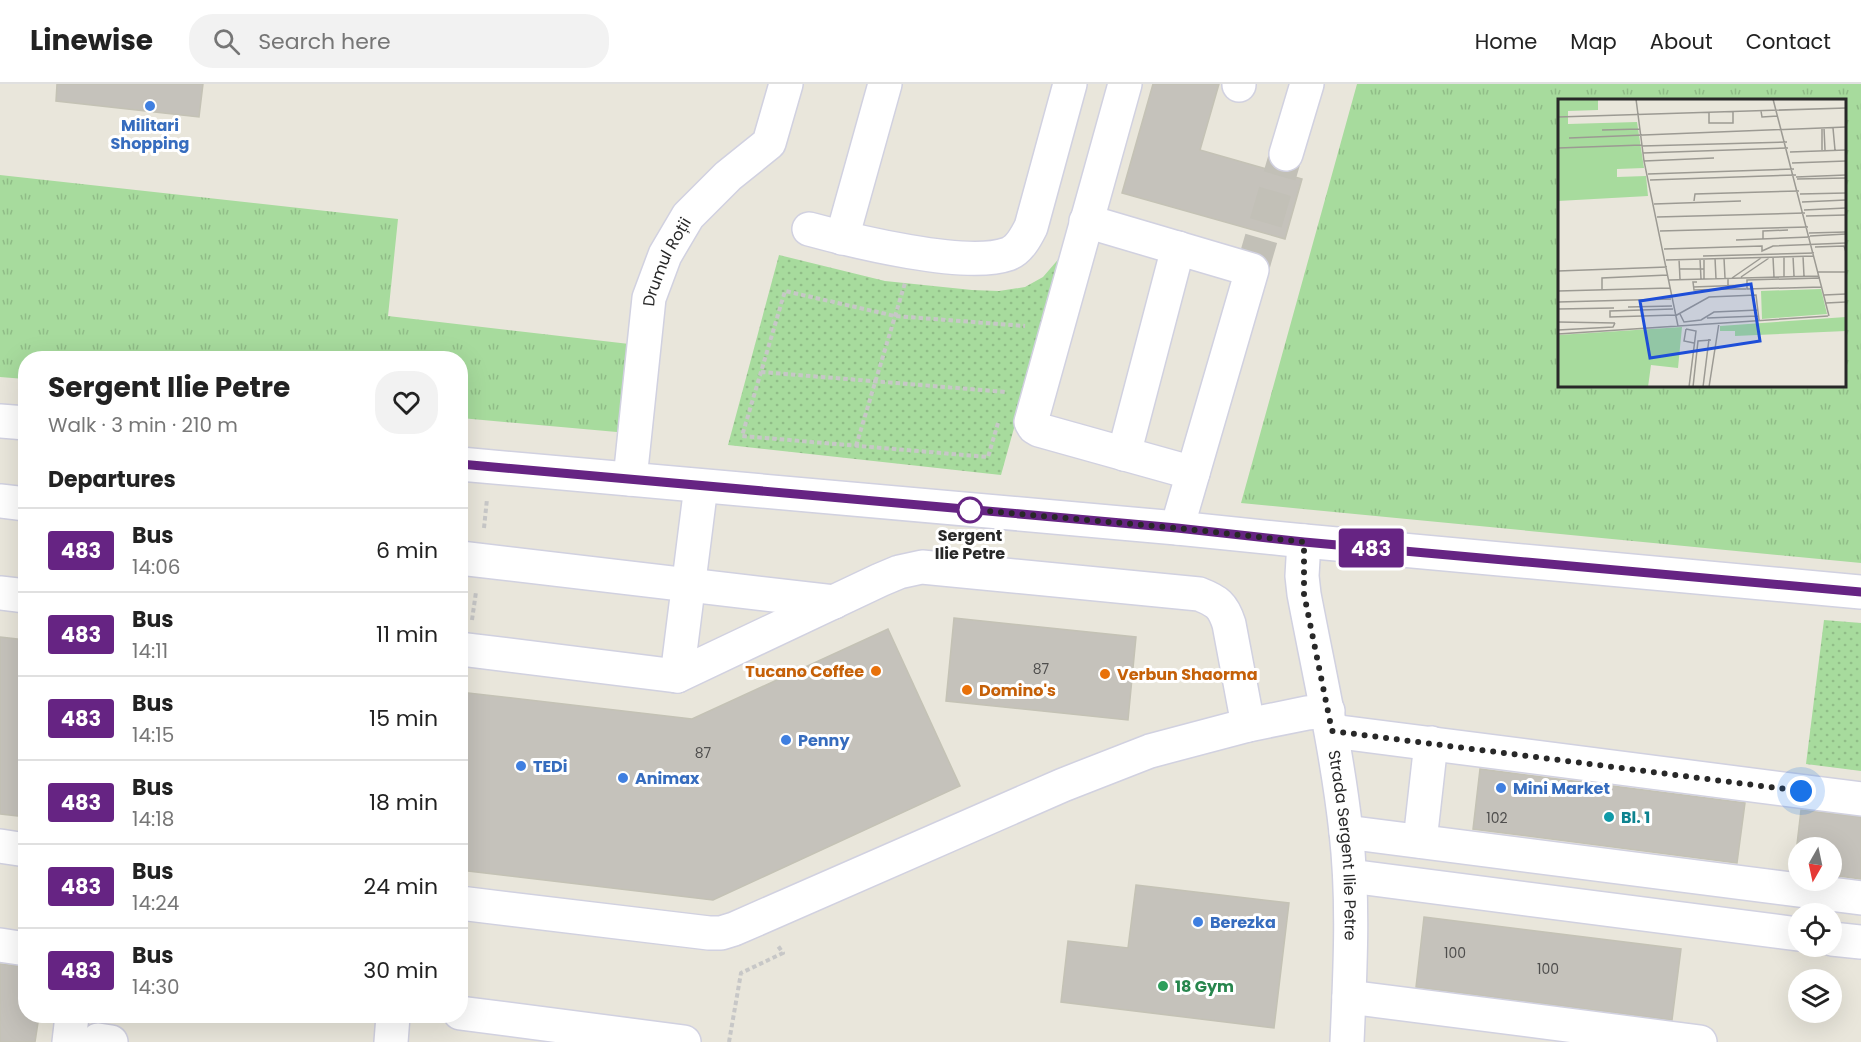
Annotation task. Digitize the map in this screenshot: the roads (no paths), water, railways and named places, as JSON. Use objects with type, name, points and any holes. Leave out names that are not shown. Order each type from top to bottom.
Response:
[{"type":"street","name":"Drumul Roții","points":[[630,479],[649,298],[665,255],[688,216],[729,176],[769,143],[786,84]]},
{"type":"street","points":[[842,238],[885,84]]},
{"type":"street","points":[[808,229],[842,238],[956,258],[989,258],[1010,254],[1023,242],[1031,227],[1070,84]]},
{"type":"street","points":[[1125,84],[1031,422],[1038,430],[1193,473]]},
{"type":"street","points":[[1286,154],[1307,84]]},
{"type":"street","points":[[1086,221],[1252,270],[1177,528]]},
{"type":"street","points":[[1124,454],[1178,248]]},
{"type":"street","points":[[0,421],[18,422]]},
{"type":"street","points":[[468,465],[1861,592]]},
{"type":"street","points":[[677,676],[701,486]]},
{"type":"street","points":[[0,501],[18,503]]},
{"type":"street","name":"Strada Sergent Ilie Petre","points":[[1304,542],[1304,594],[1330,721],[1350,876],[1347,1042]]},
{"type":"street","points":[[468,559],[834,602]]},
{"type":"street","points":[[468,650],[677,676],[899,572],[922,567],[1199,594],[1214,599],[1225,610],[1229,624],[1248,725]]},
{"type":"street","points":[[0,593],[18,595]]},
{"type":"street","points":[[468,904],[721,933],[1063,785],[1150,751],[1248,725],[1307,713],[1330,721],[1431,743],[1861,799]]},
{"type":"street","points":[[1420,842],[1431,743]]},
{"type":"street","points":[[1346,832],[1861,898]]},
{"type":"street","points":[[0,846],[18,848]]},
{"type":"street","points":[[1350,876],[1788,933]]},
{"type":"street","points":[[1842,940],[1861,942]]},
{"type":"street","points":[[0,945],[18,948]]},
{"type":"street","points":[[1349,997],[1700,1042]]},
{"type":"street","points":[[468,1014],[684,1042]]},
{"type":"street","points":[[78,1023],[93,1041]]},
{"type":"street","points":[[391,1042],[392,1023]]},
{"type":"tunnel","points":[[1252,270],[1286,154]]},
{"type":"place","name":"Militari Shopping","points":[[150,106]]},
{"type":"place","name":"Sergent Ilie Petre","points":[[970,510]]},
{"type":"place","name":"Tucano Coffee","points":[[876,671]]},
{"type":"place","name":"Verbun Shaorma","points":[[1105,674]]},
{"type":"place","name":"Domino's","points":[[967,690]]},
{"type":"place","name":"Penny","points":[[786,740]]},
{"type":"place","name":"TEDi","points":[[521,766]]},
{"type":"place","name":"Animax","points":[[623,778]]},
{"type":"place","name":"Mini Market","points":[[1501,788]]},
{"type":"place","name":"Bl. 1","points":[[1609,817]]},
{"type":"place","name":"Berezka","points":[[1198,922]]},
{"type":"place","name":"18 Gym","points":[[1163,986]]}]
